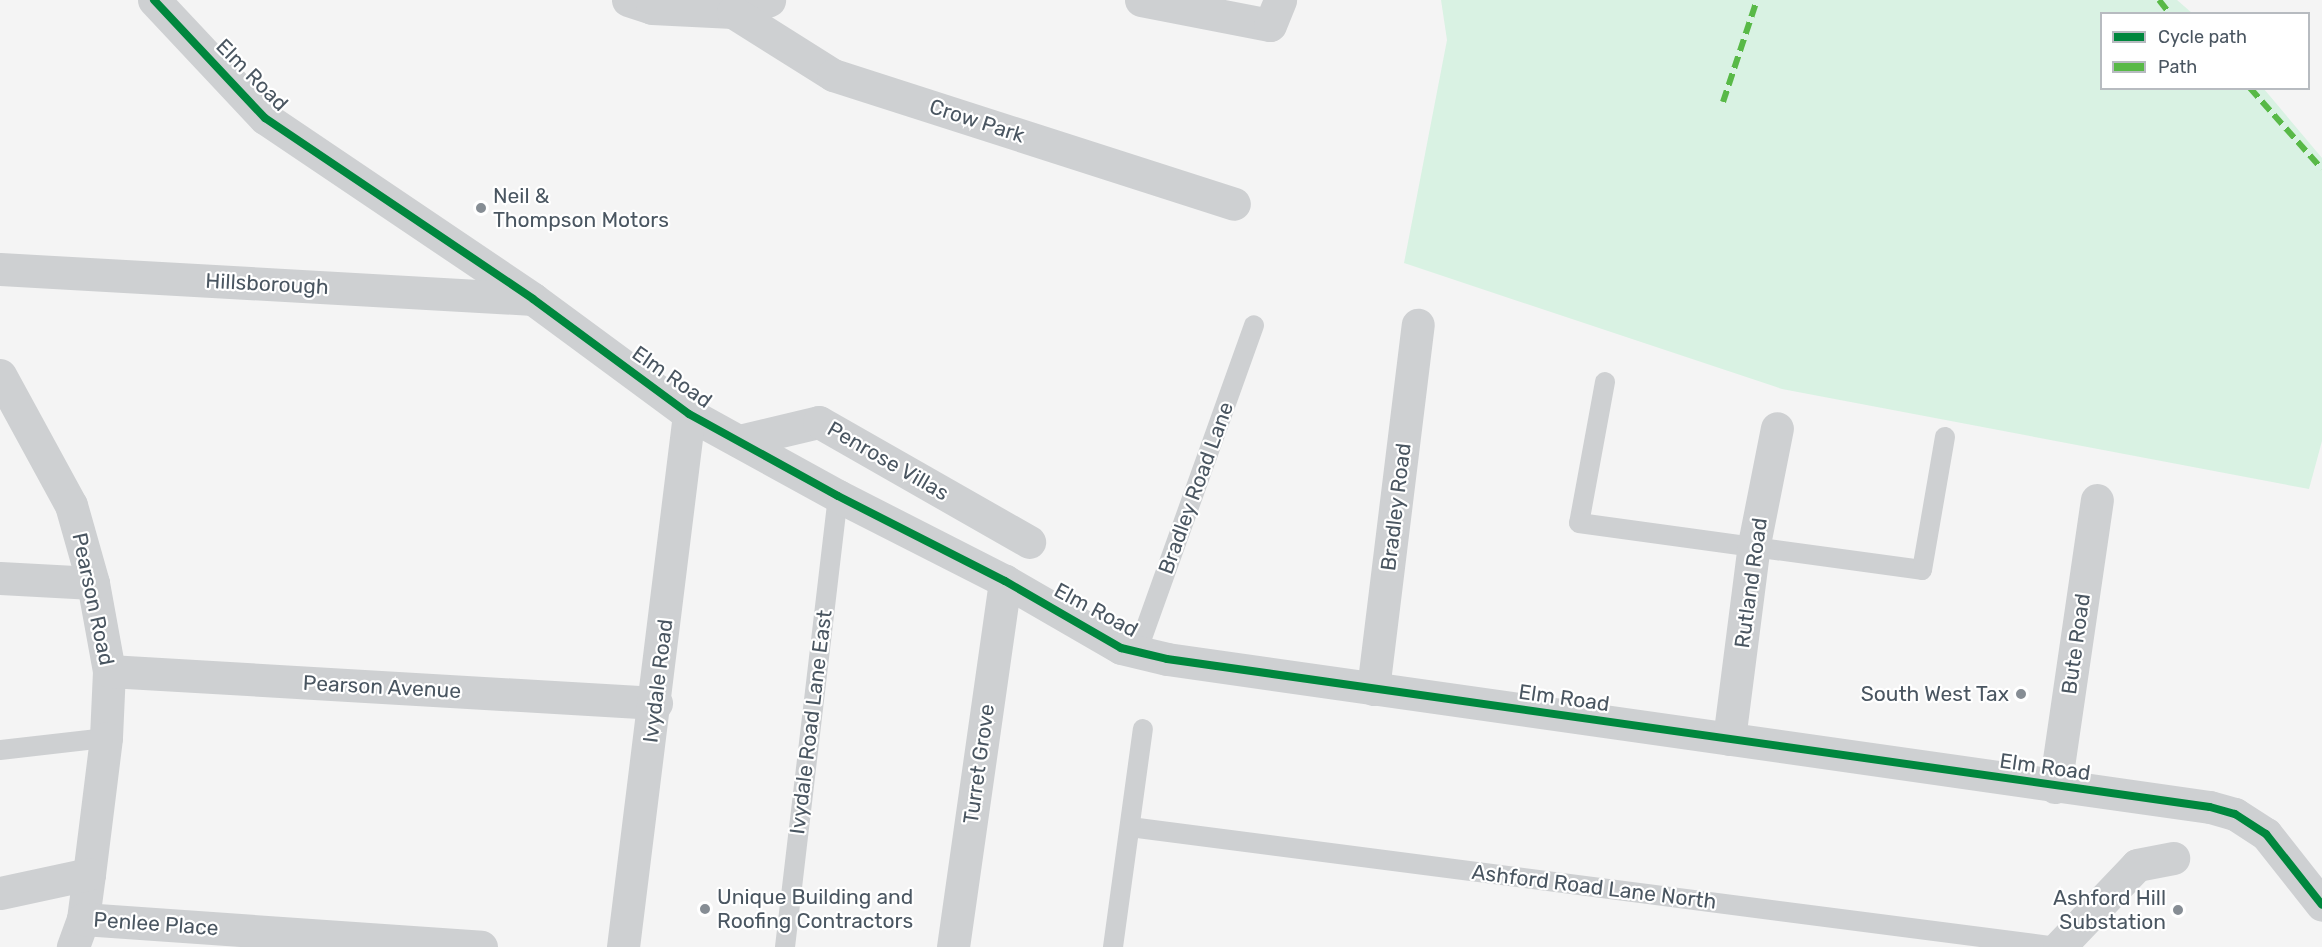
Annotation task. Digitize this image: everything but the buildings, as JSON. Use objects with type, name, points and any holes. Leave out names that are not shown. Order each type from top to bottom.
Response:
[{"type":"street","name":"Elm Road","points":[[154,0],[265,118],[533,299],[689,414],[838,496],[1005,580],[1121,648],[1373,689],[2055,787],[2184,802],[2235,814],[2266,834],[2322,905]]},
{"type":"street","points":[[640,4],[733,12],[769,0]]},
{"type":"street","points":[[1141,0],[1270,25],[1280,0]]},
{"type":"street","name":"Crow Park","points":[[733,12],[833,75],[1234,204]]},
{"type":"street","name":"Hillsborough","points":[[0,269],[533,299]]},
{"type":"street","name":"Bradley Road","points":[[1373,689],[1418,325]]},
{"type":"street","name":"Pearson Road","points":[[0,375],[71,504],[93,583],[109,671],[106,738],[89,874],[78,933]]},
{"type":"street","name":"Ivydale Road","points":[[623,947],[656,703],[689,414]]},
{"type":"street","name":"Penrose Villas","points":[[739,441],[819,422],[1029,542]]},
{"type":"street","name":"Rutland Road","points":[[1729,740],[1754,544],[1777,428]]},
{"type":"street","name":"Bute Road","points":[[2055,787],[2097,500]]},
{"type":"street","points":[[0,578],[93,583]]},
{"type":"street","name":"Turret Grove","points":[[953,947],[1005,580]]},
{"type":"street","name":"Pearson Avenue","points":[[109,671],[656,703]]},
{"type":"street","points":[[2058,947],[2131,870],[2149,861],[2173,858]]},
{"type":"street","points":[[0,892],[89,874]]},
{"type":"street","name":"Penlee Place","points":[[78,933],[465,946]]},
{"type":"lane","name":"Bradley Road Lane","points":[[1137,652],[1254,325]]},
{"type":"lane","points":[[1605,382],[1579,523],[1754,544],[1922,570],[1945,437]]},
{"type":"lane","name":"Ivydale Road Lane East","points":[[785,947],[838,496]]},
{"type":"lane","points":[[1113,947],[1143,729]]},
{"type":"lane","points":[[0,750],[106,738]]},
{"type":"lane","name":"Ashford Road Lane North","points":[[1130,827],[2058,947]]},
{"type":"green space","points":[[1441,0],[2177,0],[2191,12],[2100,12],[2100,90],[2265,90],[2322,158],[2322,441],[2309,489],[1782,389],[1404,263],[1447,40]]},
{"type":"marked path","points":[[1723,102],[1757,0]]},
{"type":"marked path","points":[[2159,0],[2168,12]]},
{"type":"marked path","points":[[2252,90],[2322,169]]},
{"type":"cycle path","points":[[154,0],[265,118],[533,299],[689,414],[838,496],[1005,581],[1121,648],[1167,659],[2210,807],[2235,814],[2266,834],[2322,905]]},
{"type":"place","name":"Neil & Thompson Motors","points":[[481,208]]},
{"type":"place","name":"South West Tax","points":[[2021,694]]},
{"type":"place","name":"Unique Building and Roofing Contractors","points":[[705,909]]},
{"type":"place","name":"Ashford Hill Substation","points":[[2178,910]]}]
